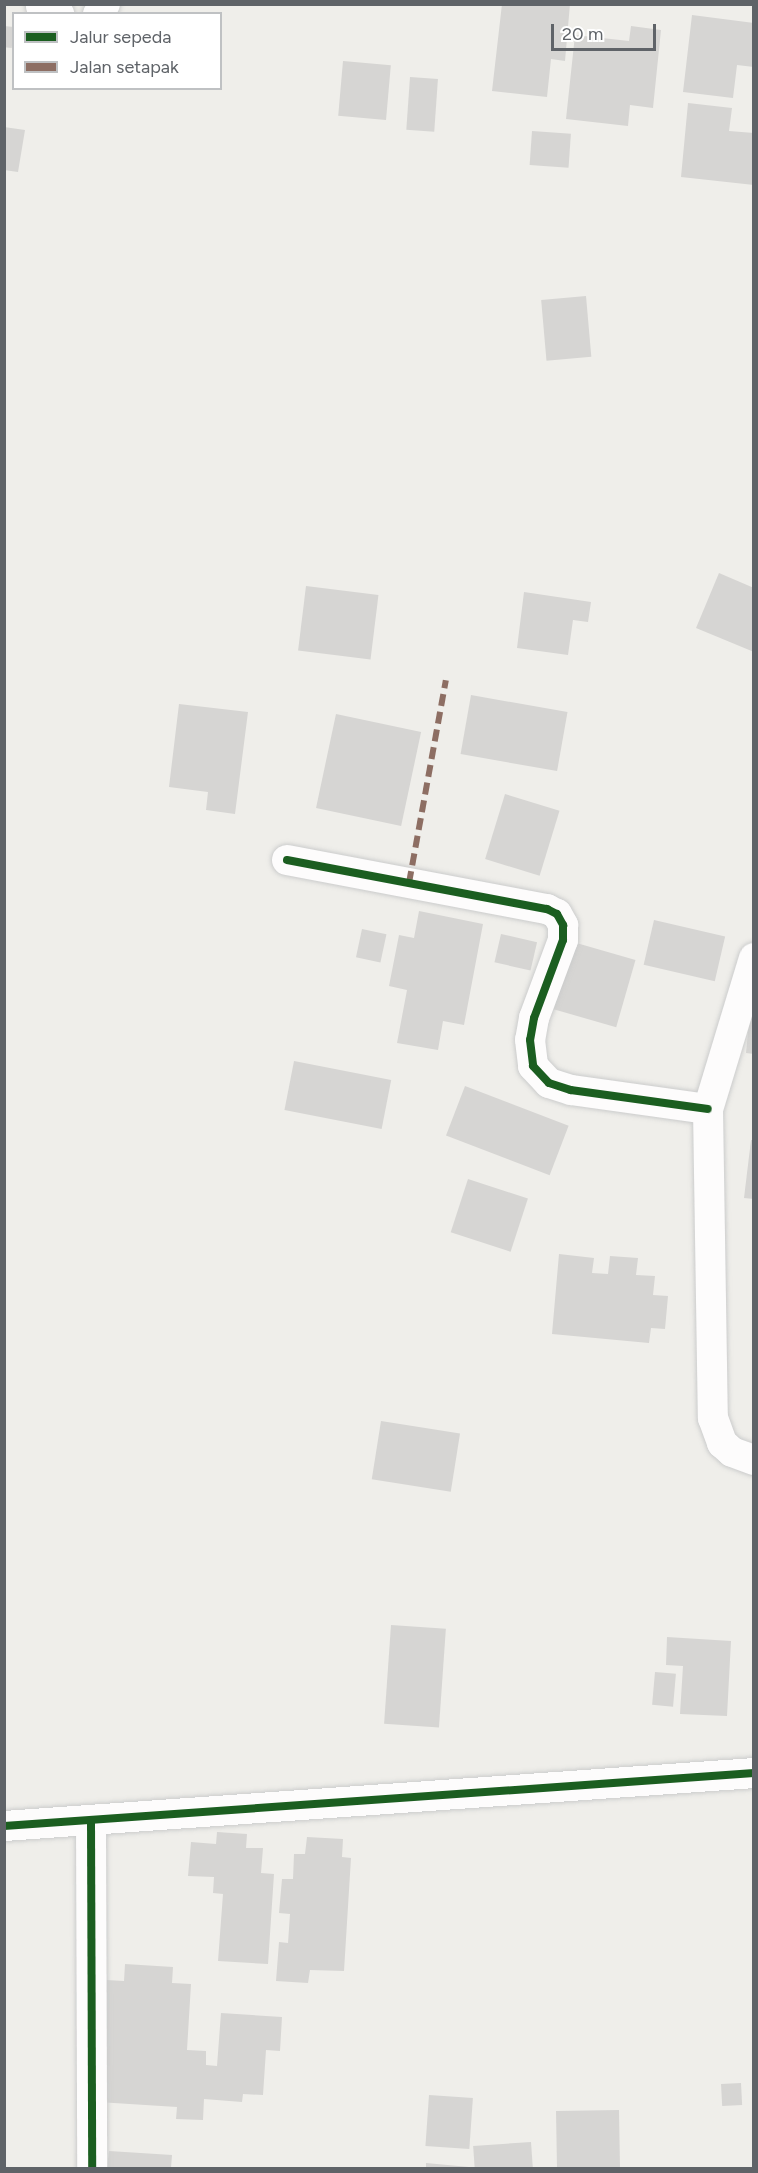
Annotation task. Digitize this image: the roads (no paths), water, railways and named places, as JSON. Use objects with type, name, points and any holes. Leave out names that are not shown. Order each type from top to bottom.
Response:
[{"type":"street","points":[[287,860],[547,909],[557,914],[563,925],[563,940],[534,1018],[530,1040],[533,1066],[549,1083],[571,1090],[708,1109]]},
{"type":"street","points":[[753,958],[708,1109],[713,1418],[722,1443],[732,1452],[753,1461]]},
{"type":"street","points":[[4,1826],[753,1773]]},
{"type":"street","points":[[91,1821],[92,2169]]}]
